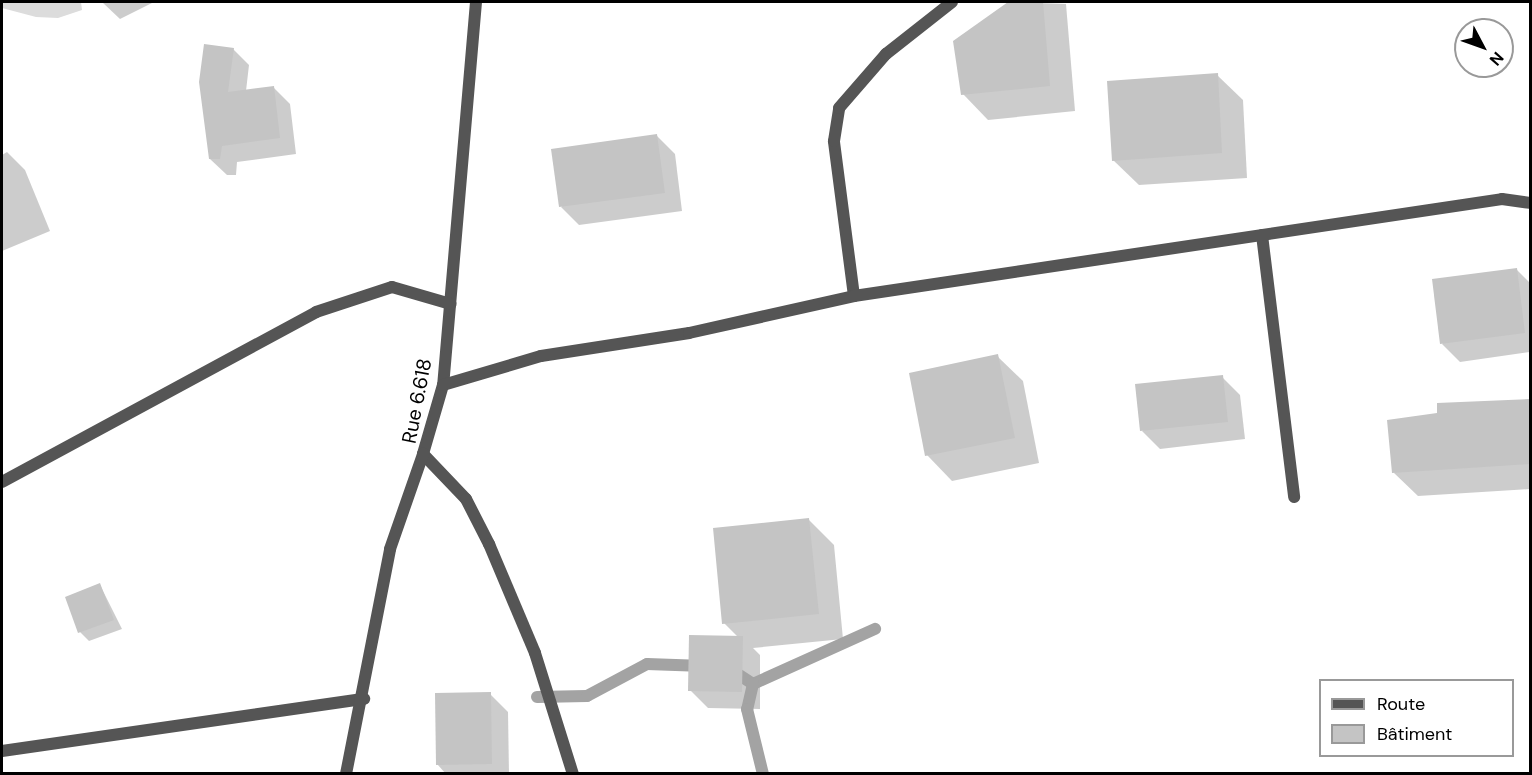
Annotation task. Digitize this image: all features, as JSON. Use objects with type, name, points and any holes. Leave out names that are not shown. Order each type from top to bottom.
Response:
[{"type":"street","name":"Rue 6.618","points":[[476,2],[443,385],[423,454],[466,499],[489,544],[536,653],[573,774]]},
{"type":"street","points":[[854,296],[834,141],[839,108],[886,54],[952,2]]},
{"type":"street","points":[[443,385],[541,356],[689,333],[854,296],[1502,199],[1530,203]]},
{"type":"street","points":[[1262,235],[1294,497]]},
{"type":"street","points":[[2,482],[316,312],[392,287],[451,304]]},
{"type":"street","points":[[346,774],[364,699],[390,549],[423,454]]},
{"type":"street","points":[[2,751],[364,699]]},
{"type":"shaded area","points":[[2,2],[81,2],[82,10],[58,18],[36,17],[2,8]]},
{"type":"building","points":[[1008,2],[1043,2],[1050,86],[961,95],[953,41]]},
{"type":"building","points":[[204,44],[234,48],[228,92],[274,86],[280,138],[222,146],[220,159],[209,159],[199,82]]},
{"type":"building","points":[[1218,73],[1222,153],[1112,161],[1107,81]]},
{"type":"building","points":[[657,134],[665,193],[559,207],[551,149]]},
{"type":"building","points":[[1517,268],[1525,333],[1440,344],[1432,279]]},
{"type":"building","points":[[998,354],[1015,438],[925,456],[909,373]]},
{"type":"building","points":[[1223,375],[1228,422],[1140,431],[1135,384]]},
{"type":"building","points":[[1530,399],[1530,464],[1392,473],[1387,420],[1437,413],[1437,403]]},
{"type":"building","points":[[809,518],[819,614],[722,624],[713,528]]},
{"type":"building","points":[[100,583],[114,620],[78,633],[65,597]]},
{"type":"building","points":[[689,635],[743,636],[742,692],[688,691]]},
{"type":"building","points":[[491,692],[492,764],[436,765],[435,693]]},
{"type":"waterway","points":[[753,684],[875,629]]},
{"type":"waterway","points":[[537,697],[587,696],[647,664],[704,666]]},
{"type":"waterway","points":[[730,669],[753,684]]},
{"type":"waterway","points":[[753,684],[747,709],[763,774]]}]
